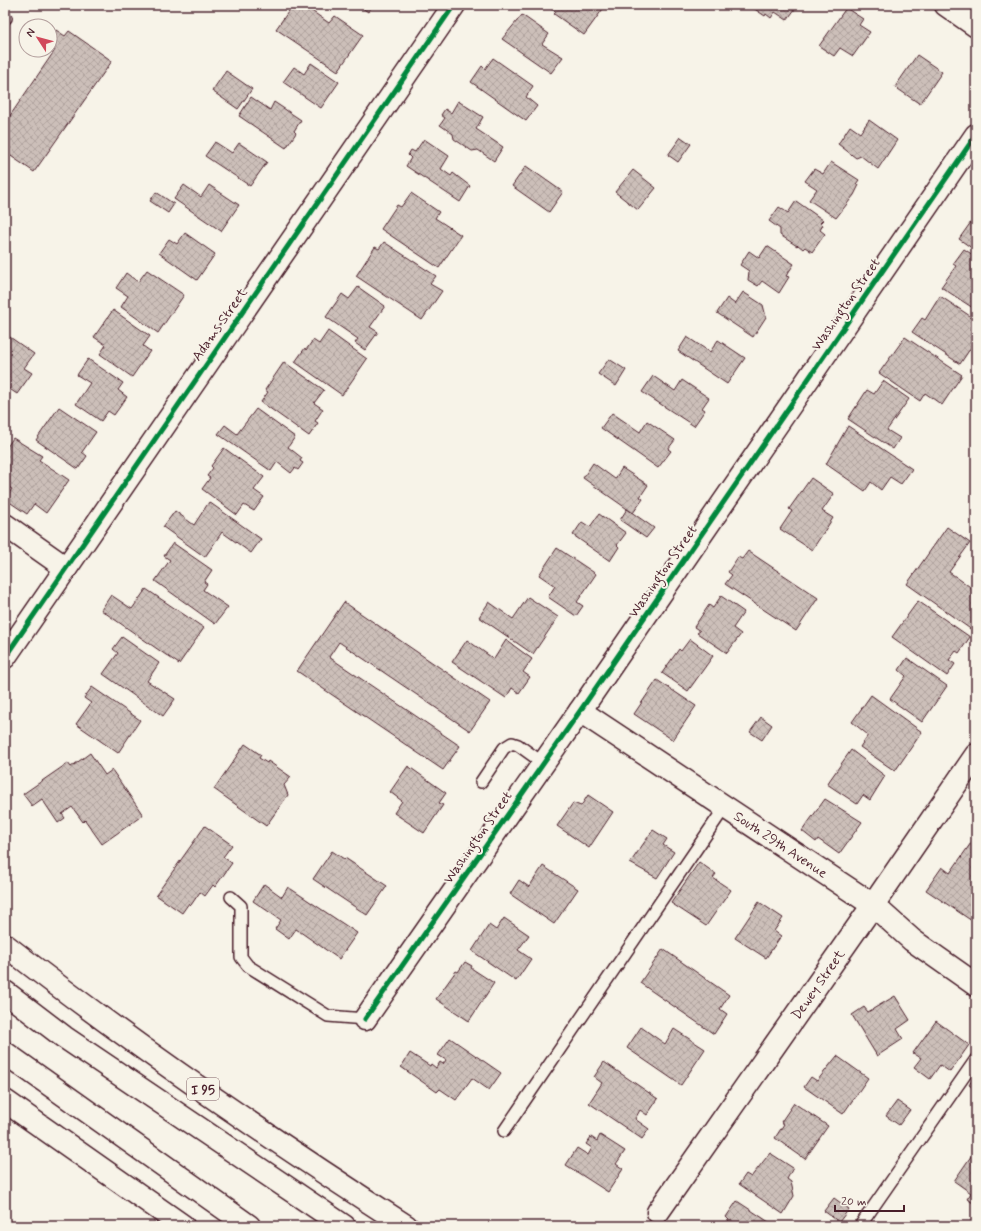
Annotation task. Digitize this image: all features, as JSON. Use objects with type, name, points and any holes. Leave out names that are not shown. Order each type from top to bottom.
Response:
[{"type":"main road","name":"Adams Street","points":[[5,657],[454,5]]},
{"type":"main road","points":[[946,5],[976,26]]},
{"type":"main road","name":"Washington Street","points":[[365,1019],[580,711],[976,135]]},
{"type":"main road","points":[[5,525],[66,568]]},
{"type":"main road","name":"South 29th Avenue","points":[[580,711],[874,905],[912,940],[976,985]]},
{"type":"main road","name":"Dewey Street","points":[[658,1212],[874,905],[976,755]]},
{"type":"main road","name":"I 95","points":[[5,945],[77,1001],[326,1174],[406,1226]]},
{"type":"main road","points":[[5,992],[64,1037],[344,1226]]},
{"type":"main road","points":[[5,1053],[249,1226]]},
{"type":"main road","points":[[5,1101],[183,1226]]},
{"type":"lane","points":[[481,782],[504,748],[512,743],[518,745],[543,763]]},
{"type":"lane","points":[[504,1131],[725,807]]},
{"type":"lane","points":[[232,897],[240,906],[241,957],[248,966],[328,1016],[365,1019]]},
{"type":"lane","points":[[860,1226],[976,1059]]},
{"type":"building","points":[[293,5],[303,5],[329,23],[335,16],[363,35],[338,71],[276,29]]},
{"type":"building","points":[[358,5],[373,5],[368,12]]},
{"type":"building","points":[[545,5],[605,6],[584,35],[554,14],[556,12]]},
{"type":"building","points":[[750,5],[798,5],[787,20],[775,12],[771,18],[766,14],[765,16]]},
{"type":"building","points":[[846,8],[863,19],[859,25],[870,32],[853,56],[840,48],[834,56],[819,46]]},
{"type":"building","points":[[522,15],[549,34],[542,44],[563,57],[551,73],[502,39]]},
{"type":"building","points":[[58,31],[65,36],[69,31],[112,61],[34,172],[5,152],[5,123],[50,58],[58,58]]},
{"type":"building","points":[[917,55],[942,72],[920,104],[895,87]]},
{"type":"building","points":[[493,58],[533,86],[526,97],[537,106],[526,121],[471,82],[482,66],[485,69]]},
{"type":"building","points":[[311,63],[339,82],[321,108],[283,82],[294,67],[304,74]]},
{"type":"building","points":[[226,71],[252,89],[238,109],[212,91]]},
{"type":"building","points":[[251,97],[270,110],[274,102],[301,120],[294,131],[296,133],[286,148],[239,116]]},
{"type":"building","points":[[458,101],[483,117],[476,129],[503,147],[494,161],[478,150],[472,151],[454,139],[453,134],[440,125],[445,118],[441,115],[445,109],[451,113]]},
{"type":"building","points":[[869,120],[897,140],[878,169],[861,156],[856,158],[838,144],[850,126],[860,133]]},
{"type":"building","points":[[681,137],[691,144],[678,162],[668,155]]},
{"type":"building","points":[[424,139],[449,156],[441,169],[451,176],[453,173],[470,186],[460,202],[406,166],[411,158],[408,155],[411,150],[415,152]]},
{"type":"building","points":[[215,142],[232,153],[239,143],[267,162],[250,186],[205,156]]},
{"type":"building","points":[[831,162],[859,180],[856,184],[859,185],[854,195],[836,218],[809,200],[817,189],[805,181],[814,169],[823,174]]},
{"type":"building","points":[[526,166],[563,192],[549,212],[512,186]]},
{"type":"building","points":[[633,170],[656,188],[638,210],[615,192]]},
{"type":"building","points":[[184,185],[201,197],[209,185],[239,205],[221,231],[174,199]]},
{"type":"building","points":[[156,192],[174,204],[168,213],[150,201]]},
{"type":"building","points":[[411,193],[439,212],[435,218],[461,235],[439,268],[381,229],[397,205],[401,207]]},
{"type":"building","points":[[796,201],[823,220],[820,223],[823,225],[820,230],[825,234],[812,252],[805,247],[803,249],[798,245],[797,246],[780,235],[780,229],[769,221],[779,207],[788,213]]},
{"type":"building","points":[[976,215],[976,251],[959,239]]},
{"type":"building","points":[[185,233],[215,254],[197,280],[159,253],[169,239],[177,244]]},
{"type":"building","points":[[384,242],[436,276],[430,284],[442,291],[422,320],[356,276],[375,247],[379,249]]},
{"type":"building","points":[[767,246],[794,264],[786,276],[789,277],[779,293],[762,281],[758,286],[748,280],[749,271],[740,265],[749,251],[759,258]]},
{"type":"building","points":[[964,249],[976,257],[976,310],[941,287],[956,266],[953,264]]},
{"type":"building","points":[[147,270],[184,295],[158,333],[121,307],[128,296],[116,288],[126,273],[138,282]]},
{"type":"building","points":[[358,287],[385,306],[370,327],[378,332],[365,350],[355,343],[358,339],[326,317],[342,294],[349,299]]},
{"type":"building","points":[[743,292],[763,305],[766,317],[753,337],[717,313],[727,298],[735,304]]},
{"type":"building","points":[[940,296],[976,320],[970,331],[976,335],[976,340],[960,364],[912,332],[922,318],[925,320]]},
{"type":"building","points":[[113,310],[150,336],[143,346],[150,351],[132,377],[100,354],[106,345],[94,337]]},
{"type":"building","points":[[328,331],[367,359],[342,395],[295,362],[313,340],[319,344]]},
{"type":"building","points":[[7,335],[34,354],[24,368],[32,373],[17,394],[5,386],[5,338]]},
{"type":"building","points":[[687,337],[710,352],[718,340],[745,358],[727,384],[678,351]]},
{"type":"building","points":[[905,337],[962,375],[942,405],[925,393],[920,401],[879,373]]},
{"type":"building","points":[[88,359],[123,383],[118,390],[127,397],[114,415],[108,411],[101,421],[76,404],[90,383],[77,375]]},
{"type":"building","points":[[609,359],[626,370],[616,386],[598,374]]},
{"type":"building","points":[[284,362],[324,390],[314,403],[323,409],[315,421],[318,423],[309,436],[261,402],[268,392],[265,390]]},
{"type":"building","points":[[653,376],[675,391],[682,380],[709,398],[702,408],[705,410],[694,426],[642,392]]},
{"type":"building","points":[[883,381],[909,399],[887,430],[900,438],[893,449],[848,419],[867,390],[874,394]]},
{"type":"building","points":[[59,407],[96,432],[82,452],[87,456],[78,469],[36,440]]},
{"type":"building","points":[[256,409],[295,437],[288,447],[302,458],[300,461],[303,463],[298,470],[295,468],[291,473],[277,462],[271,471],[218,434],[225,425],[237,434]]},
{"type":"building","points":[[612,413],[640,432],[647,421],[675,440],[668,449],[671,451],[658,468],[601,428]]},
{"type":"building","points":[[848,426],[912,469],[901,484],[890,477],[881,490],[871,482],[865,491],[826,464]]},
{"type":"building","points":[[13,438],[42,456],[39,460],[69,480],[46,513],[34,504],[27,514],[5,499],[12,489],[5,485],[5,450]]},
{"type":"building","points":[[224,448],[264,477],[254,490],[264,497],[254,511],[244,505],[237,515],[202,489],[210,478],[207,476],[213,468],[211,466]]},
{"type":"building","points":[[593,463],[615,479],[622,468],[648,485],[640,497],[643,499],[633,513],[583,478]]},
{"type":"building","points":[[811,478],[834,494],[822,511],[833,518],[812,550],[780,529],[792,511],[789,509]]},
{"type":"building","points":[[209,502],[261,539],[251,553],[222,532],[205,557],[163,527],[175,511],[194,525]]},
{"type":"building","points":[[627,509],[654,528],[646,538],[620,520]]},
{"type":"building","points":[[599,514],[626,533],[617,545],[619,547],[610,561],[573,535],[582,522],[590,527]]},
{"type":"building","points":[[947,527],[970,543],[949,572],[976,591],[976,633],[907,584]]},
{"type":"building","points":[[173,543],[212,570],[204,582],[207,584],[203,590],[228,607],[215,624],[155,581],[170,560],[164,556]]},
{"type":"building","points":[[557,548],[596,574],[577,602],[583,606],[576,616],[548,597],[555,586],[539,575]]},
{"type":"building","points":[[748,551],[818,598],[796,631],[725,584],[732,575],[728,572],[738,557],[742,559]]},
{"type":"building","points":[[146,589],[204,628],[179,664],[101,610],[111,595],[132,609]]},
{"type":"building","points":[[721,596],[744,612],[733,628],[741,634],[727,653],[697,633],[700,631],[694,627],[709,605],[713,608]]},
{"type":"building","points":[[528,597],[558,617],[533,654],[479,617],[489,602],[513,619]]},
{"type":"building","points":[[918,601],[970,637],[959,653],[956,651],[949,660],[955,664],[947,676],[892,637]]},
{"type":"building","points":[[344,602],[490,702],[470,731],[339,642],[329,657],[460,746],[443,770],[297,671]]},
{"type":"building","points":[[122,637],[159,663],[147,681],[175,699],[163,716],[103,674],[118,653],[113,649]]},
{"type":"building","points":[[690,639],[713,656],[688,691],[662,673],[679,649],[681,651]]},
{"type":"building","points":[[467,640],[494,659],[506,640],[532,659],[523,672],[530,677],[519,693],[512,688],[506,698],[452,662]]},
{"type":"building","points":[[907,658],[947,686],[922,722],[890,699],[906,676],[899,670]]},
{"type":"building","points":[[657,680],[696,706],[673,740],[634,714]]},
{"type":"building","points":[[92,687],[140,720],[118,753],[76,724],[91,703],[84,698]]},
{"type":"building","points":[[871,695],[922,732],[895,771],[860,747],[868,735],[852,722]]},
{"type":"building","points":[[761,717],[772,725],[762,740],[750,732]]},
{"type":"building","points":[[245,744],[261,755],[259,758],[267,763],[268,761],[291,777],[284,785],[288,795],[266,826],[214,789]]},
{"type":"building","points":[[851,750],[885,776],[870,800],[863,795],[857,804],[827,784]]},
{"type":"building","points":[[90,753],[105,775],[112,770],[143,815],[102,844],[85,820],[83,822],[72,807],[62,814],[65,818],[58,823],[42,799],[32,806],[23,794],[68,763],[71,767]]},
{"type":"building","points":[[408,766],[446,793],[439,803],[443,805],[424,833],[394,813],[402,801],[390,792]]},
{"type":"building","points":[[588,795],[613,812],[589,848],[557,826],[573,803],[581,806]]},
{"type":"building","points":[[825,799],[862,822],[839,854],[818,839],[816,842],[802,831]]},
{"type":"building","points":[[205,826],[232,845],[223,857],[232,863],[215,887],[213,885],[205,896],[200,892],[191,905],[189,903],[182,913],[156,895]]},
{"type":"building","points":[[653,830],[667,839],[663,845],[674,852],[657,878],[630,863]]},
{"type":"building","points":[[973,840],[976,843],[975,923],[926,890],[942,867],[950,873]]},
{"type":"building","points":[[332,851],[387,886],[367,915],[313,879]]},
{"type":"building","points":[[699,862],[716,874],[713,878],[731,890],[706,926],[671,903]]},
{"type":"building","points":[[543,866],[578,889],[554,924],[510,894],[519,880],[529,887]]},
{"type":"building","points":[[264,884],[282,897],[288,887],[357,933],[339,959],[296,929],[289,939],[275,929],[281,920],[253,901]]},
{"type":"building","points":[[759,902],[783,918],[774,931],[781,936],[766,958],[735,938]]},
{"type":"building","points":[[504,918],[529,935],[518,950],[531,959],[516,981],[472,951],[489,925],[496,930]]},
{"type":"building","points":[[663,949],[729,995],[720,1009],[727,1014],[714,1034],[640,983]]},
{"type":"building","points":[[465,962],[472,966],[471,968],[494,983],[469,1021],[436,999],[456,971],[458,972]]},
{"type":"building","points":[[895,996],[910,1020],[897,1029],[903,1039],[877,1056],[852,1015],[864,1007],[868,1012]]},
{"type":"building","points":[[936,1021],[969,1045],[950,1072],[940,1065],[930,1079],[914,1067],[921,1058],[913,1053]]},
{"type":"building","points":[[641,1027],[665,1044],[674,1029],[705,1049],[681,1085],[627,1048]]},
{"type":"building","points":[[450,1038],[501,1073],[489,1090],[472,1078],[456,1100],[440,1089],[437,1092],[401,1067],[410,1053],[430,1066],[431,1064],[436,1068],[440,1062],[443,1064],[446,1060],[438,1055]]},
{"type":"building","points":[[837,1056],[868,1078],[843,1114],[804,1087],[811,1077],[817,1081]]},
{"type":"building","points":[[604,1062],[658,1099],[647,1115],[640,1110],[635,1119],[649,1129],[642,1139],[589,1103],[602,1083],[594,1077]]},
{"type":"building","points":[[974,1077],[976,1078],[976,1090],[969,1085]]},
{"type":"building","points":[[897,1101],[910,1110],[899,1125],[886,1116]]},
{"type":"building","points":[[794,1103],[828,1126],[805,1159],[775,1138],[784,1124],[781,1122]]},
{"type":"building","points":[[600,1135],[625,1151],[616,1164],[623,1169],[608,1192],[566,1165],[577,1148],[588,1155],[592,1148],[586,1144],[591,1137],[597,1141]]},
{"type":"building","points":[[976,1149],[976,1205],[967,1199],[971,1193],[954,1181]]},
{"type":"building","points":[[770,1153],[793,1168],[787,1179],[791,1182],[794,1196],[783,1214],[739,1184],[746,1174],[751,1177]]},
{"type":"building","points":[[834,1198],[849,1209],[839,1222],[824,1211]]},
{"type":"building","points":[[737,1201],[775,1226],[725,1226],[729,1220],[726,1217]]},
{"type":"cycle path","points":[[5,657],[454,5]]},
{"type":"cycle path","points":[[365,1019],[580,711],[976,135]]}]
